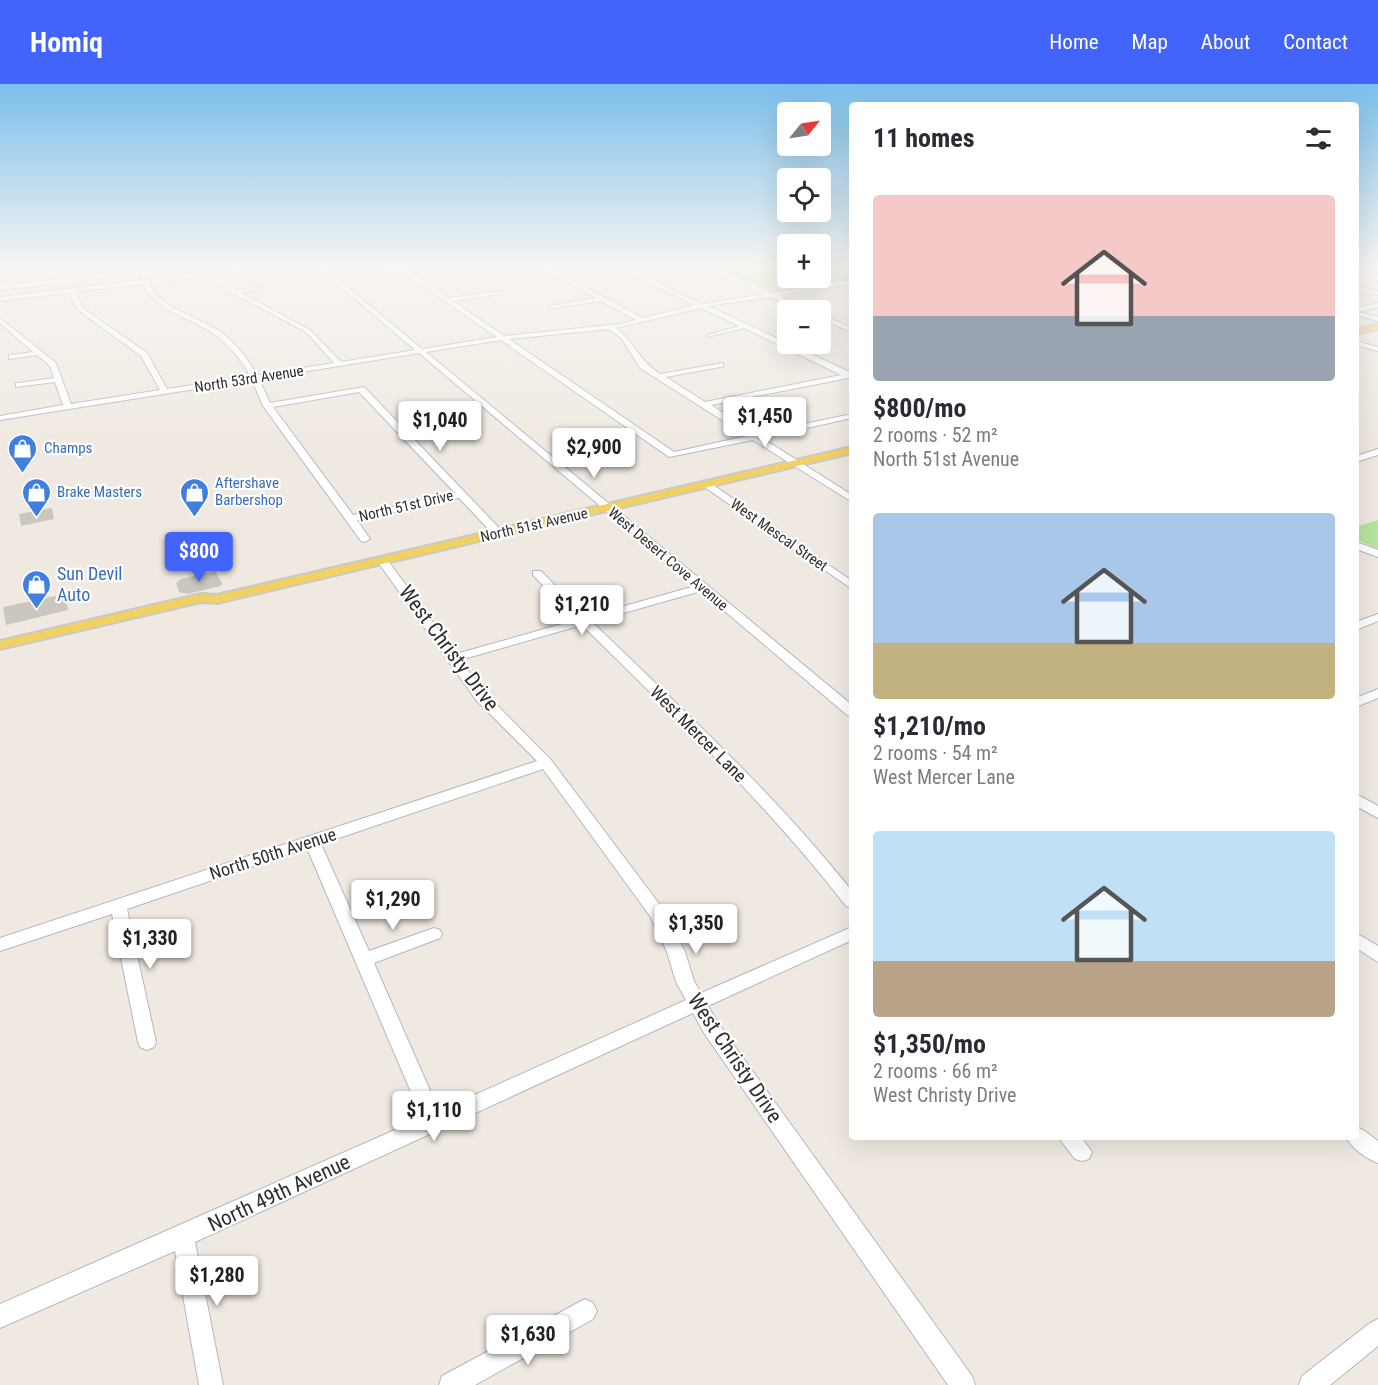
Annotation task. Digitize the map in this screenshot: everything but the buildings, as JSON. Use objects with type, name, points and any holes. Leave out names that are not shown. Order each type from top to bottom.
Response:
[{"type":"main road","points":[[1359,331],[1378,327]]},
{"type":"main road","name":"North 51st Avenue","points":[[0,645],[201,598],[217,599],[849,451]]},
{"type":"main road","name":"North 51st Avenue","points":[[0,656],[203,608],[217,599]]},
{"type":"street","points":[[7,327],[53,365],[68,407]]},
{"type":"street","points":[[104,327],[144,355],[165,392]]},
{"type":"street","points":[[207,327],[229,343],[256,378],[267,406],[365,539]]},
{"type":"street","points":[[301,327],[308,331],[339,364]]},
{"type":"street","name":"West Desert Cove Avenue","points":[[391,327],[849,709]]},
{"type":"street","points":[[486,327],[672,455],[849,417]]},
{"type":"street","points":[[610,327],[624,338],[643,366],[849,497]]},
{"type":"street","name":"North 53rd Avenue","points":[[0,418],[502,338],[610,327]]},
{"type":"street","points":[[710,336],[743,327]]},
{"type":"street","points":[[747,327],[849,375]]},
{"type":"street","points":[[2,334],[12,332]]},
{"type":"street","points":[[1359,344],[1378,349]]},
{"type":"street","points":[[12,357],[38,353]]},
{"type":"street","points":[[659,376],[720,365]]},
{"type":"street","points":[[706,405],[849,376]]},
{"type":"street","points":[[19,385],[59,379]]},
{"type":"street","points":[[267,406],[361,390],[498,533]]},
{"type":"street","points":[[1359,458],[1378,452]]},
{"type":"street","name":"West Mescal Street","points":[[706,484],[849,584]]},
{"type":"street","name":"North 51st Drive","points":[[350,519],[462,494]]},
{"type":"street","points":[[1359,546],[1378,554]]},
{"type":"street","name":"West Christy Drive","points":[[382,560],[481,697],[546,763],[657,913],[668,932],[685,982],[695,1003],[963,1385]]},
{"type":"street","name":"West Mercer Lane","points":[[537,573],[583,621],[692,725],[812,850],[849,898]]},
{"type":"street","points":[[454,658],[703,586]]},
{"type":"street","points":[[1359,625],[1378,617]]},
{"type":"street","points":[[1359,702],[1378,693]]},
{"type":"street","name":"North 50th Avenue","points":[[0,945],[546,763]]},
{"type":"street","points":[[1359,801],[1378,813]]},
{"type":"street","points":[[312,841],[434,1122]]},
{"type":"street","points":[[118,905],[147,1042]]},
{"type":"street","points":[[364,960],[434,934]]},
{"type":"street","name":"North 49th Avenue","points":[[0,1316],[183,1236],[849,934]]},
{"type":"street","points":[[1359,941],[1378,955]]},
{"type":"street","points":[[1359,1138],[1378,1154]]},
{"type":"street","points":[[183,1236],[211,1385]]},
{"type":"street","points":[[451,1385],[585,1311]]},
{"type":"street","points":[[1311,1385],[1378,1331]]},
{"type":"green space","points":[[1378,520],[1378,549],[1359,540],[1359,526]]},
{"type":"place","name":"Champs","points":[[23,474]]},
{"type":"place","name":"Brake Masters","points":[[36,518]]},
{"type":"place","name":"Aftershave Barbershop","points":[[194,518]]},
{"type":"place","name":"Sun Devil Auto","points":[[36,610]]}]
